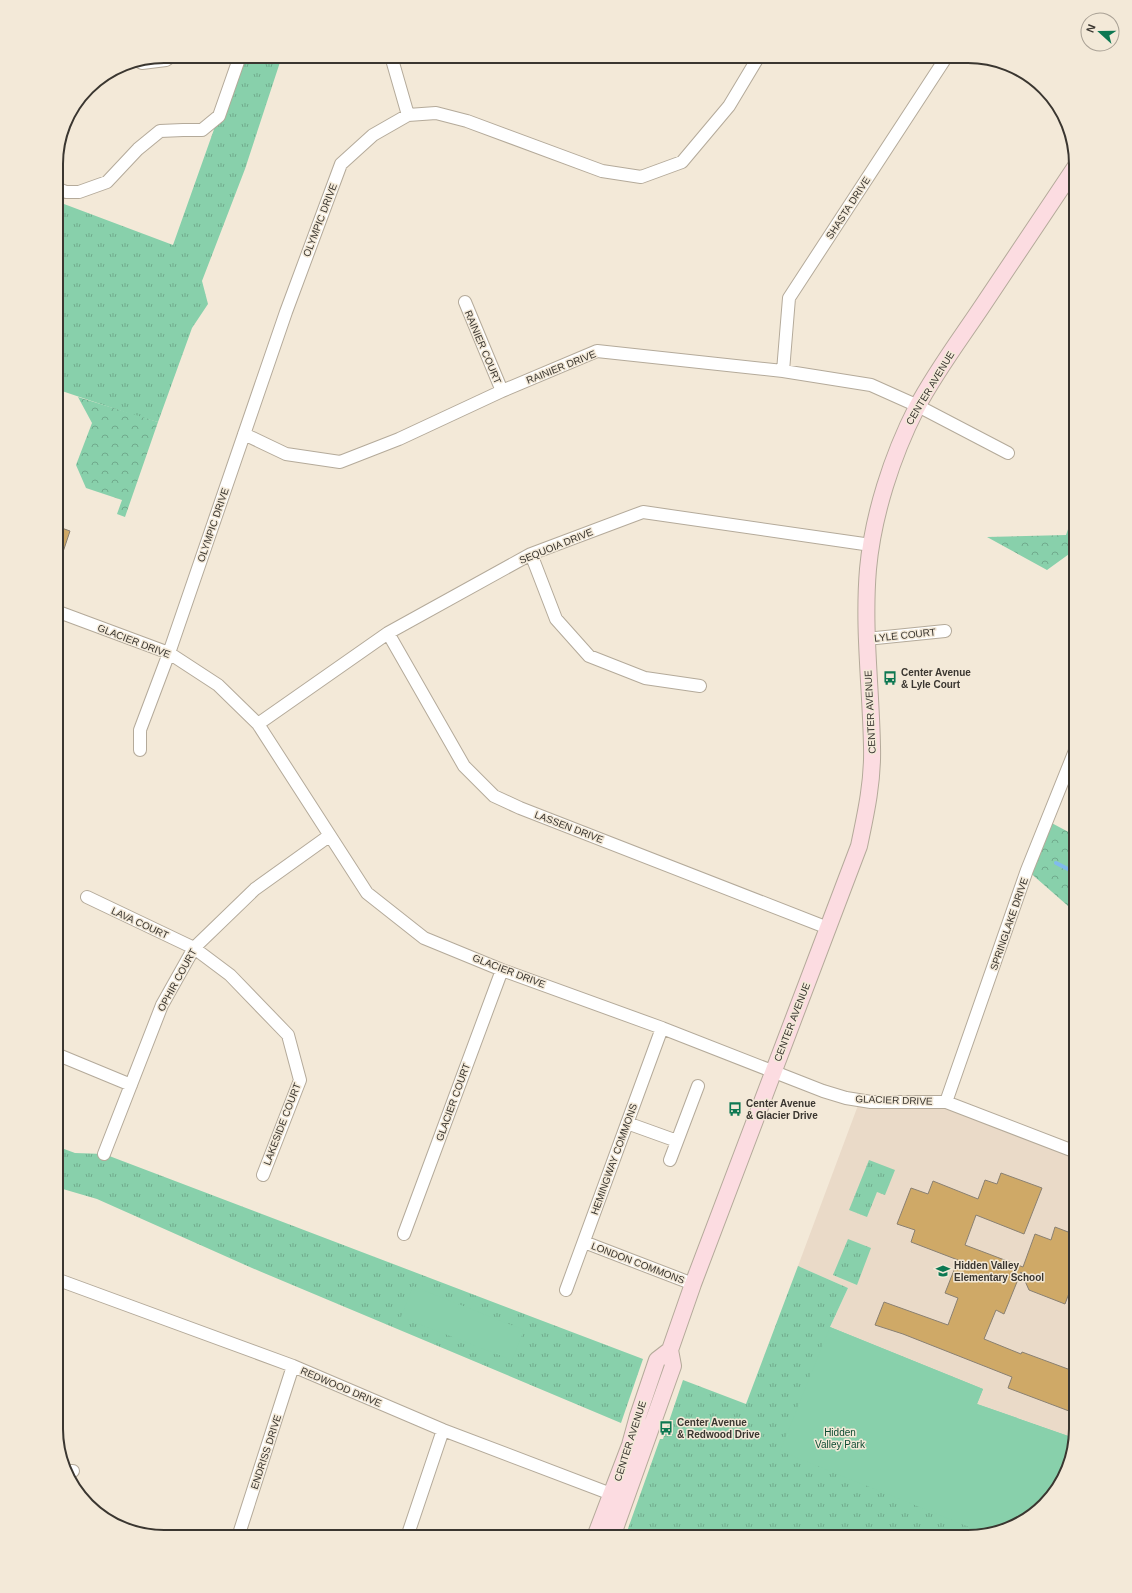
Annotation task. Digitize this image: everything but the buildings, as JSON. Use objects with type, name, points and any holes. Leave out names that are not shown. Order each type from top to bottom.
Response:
[{"type":"street","points":[[63,191],[79,192],[107,182],[138,149],[160,131],[202,130],[219,116],[238,63]]},
{"type":"street","points":[[393,63],[408,115]]},
{"type":"street","name":"OLYMPIC DRIVE","points":[[140,750],[140,730],[169,653],[286,312],[341,164],[373,135],[408,115],[436,113],[467,121],[602,171],[641,177],[682,162],[729,106],[755,63]]},
{"type":"street","name":"SHASTA DRIVE","points":[[783,370],[789,298],[942,63]]},
{"type":"street","name":"CENTER AVENUE","points":[[599,1530],[619,1497],[672,1366],[670,1350],[693,1284],[859,846],[869,801],[872,749],[866,639],[866,606],[871,545],[882,498],[892,465],[906,430],[937,373],[1069,176]]},
{"type":"street","name":"RAINIER COURT","points":[[465,302],[502,391]]},
{"type":"street","name":"RAINIER DRIVE","points":[[244,434],[286,454],[340,462],[399,439],[502,391],[596,351],[783,370],[871,385],[918,406],[1008,453]]},
{"type":"street","name":"SEQUOIA DRIVE","points":[[258,724],[388,633],[531,554],[643,512],[871,545]]},
{"type":"street","points":[[531,554],[556,619],[590,656],[645,678],[700,686]]},
{"type":"street","name":"GLACIER DRIVE","points":[[63,614],[169,653],[218,684],[258,724],[367,893],[424,938],[502,970],[662,1028],[773,1072],[846,1098],[871,1102],[946,1102],[1069,1148]]},
{"type":"street","name":"LYLE COURT","points":[[866,639],[945,631]]},
{"type":"street","name":"LASSEN DRIVE","points":[[388,633],[464,766],[494,796],[520,808],[828,928]]},
{"type":"street","name":"SPRINGLAKE DRIVE","points":[[946,1102],[1030,863],[1069,777]]},
{"type":"street","name":"OPHIR COURT","points":[[104,1154],[162,1005],[194,948],[255,889],[329,836]]},
{"type":"street","name":"LAVA COURT","points":[[87,897],[194,948]]},
{"type":"street","name":"LAKESIDE COURT","points":[[194,948],[230,975],[288,1035],[300,1080],[263,1175]]},
{"type":"street","name":"GLACIER COURT","points":[[404,1234],[502,970]]},
{"type":"street","name":"HEMINGWAY COMMONS","points":[[566,1290],[662,1028]]},
{"type":"street","points":[[63,1057],[131,1086]]},
{"type":"street","points":[[670,1160],[698,1086]]},
{"type":"street","points":[[627,1123],[677,1141]]},
{"type":"street","name":"LONDON COMMONS","points":[[584,1242],[693,1284]]},
{"type":"street","name":"REDWOOD DRIVE","points":[[63,1282],[293,1366],[443,1430],[619,1497]]},
{"type":"street","name":"ENDRISS DRIVE","points":[[240,1530],[293,1366]]},
{"type":"street","points":[[409,1530],[443,1430]]},
{"type":"street","name":"CENTER AVENUE","points":[[613,1530],[619,1497]]},
{"type":"shaded area","name":"Hidden Valley Elementary School","points":[[860,1100],[946,1102],[1069,1149],[1068,1436],[977,1404],[982,1389],[830,1327],[848,1288],[798,1266]]},
{"type":"green space","points":[[238,63],[280,63],[245,169],[202,281],[208,304],[192,328],[158,422],[63,391],[63,204],[173,245]]},
{"type":"green space","points":[[78,397],[158,422],[125,517],[117,514],[122,500],[86,488],[76,465],[92,423]]},
{"type":"green space","points":[[1069,526],[1069,554],[1047,570],[987,537],[1066,535]]},
{"type":"green space","points":[[1046,820],[1069,832],[1069,907],[1027,870]]},
{"type":"green space","points":[[63,1149],[75,1153],[104,1154],[643,1359],[621,1423],[252,1268],[97,1199],[63,1189]]},
{"type":"green space","points":[[869,1160],[895,1170],[885,1195],[877,1192],[867,1217],[849,1210]]},
{"type":"green space","points":[[848,1239],[871,1248],[857,1285],[833,1275]]},
{"type":"green space","name":"Hidden Valley Park","points":[[798,1266],[848,1288],[830,1327],[983,1389],[977,1404],[1068,1436],[1068,1443],[1066,1455],[1056,1480],[1040,1501],[1019,1517],[994,1527],[968,1530],[628,1530],[660,1439],[663,1439],[683,1380],[746,1404]]},
{"type":"green space","points":[[413,1286],[524,1330],[512,1360],[401,1317]]},
{"type":"green space","points":[[830,1327],[983,1389],[977,1404],[1068,1436],[1066,1455],[1056,1480],[1040,1501],[1019,1517],[994,1527],[975,1529],[780,1451]]},
{"type":"waterway","points":[[1056,863],[1069,870]]},
{"type":"place","name":"Center Avenue & Lyle Court","points":[[890,678]]},
{"type":"place","name":"Center Avenue & Glacier Drive","points":[[735,1109]]},
{"type":"place","name":"Hidden Valley Elementary School","points":[[943,1271]]},
{"type":"place","name":"Center Avenue & Redwood Drive","points":[[666,1428]]}]
